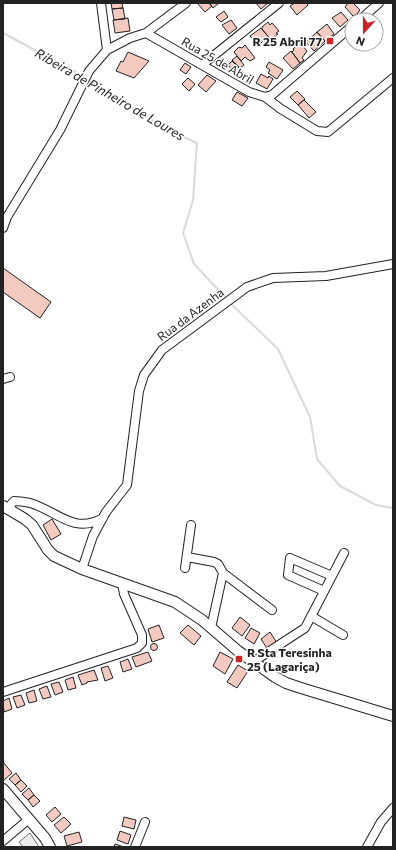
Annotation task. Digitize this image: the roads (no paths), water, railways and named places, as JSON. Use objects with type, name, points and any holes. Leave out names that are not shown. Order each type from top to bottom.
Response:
[{"type":"main road","points":[[5,508],[32,525],[48,550],[54,556],[82,569],[175,602],[202,620],[253,662],[286,683],[393,716]]},
{"type":"main road","points":[[3,789],[45,838],[50,847]]},
{"type":"street","points":[[101,3],[107,50]]},
{"type":"street","points":[[3,228],[7,217],[60,130],[89,71],[107,50],[130,38],[146,33],[186,3]]},
{"type":"street","points":[[202,65],[279,3]]},
{"type":"street","points":[[369,12],[380,3]]},
{"type":"street","name":"Rua 25 de Abril","points":[[146,33],[249,92],[265,97],[281,109],[317,131],[328,132],[393,78]]},
{"type":"street","points":[[265,97],[272,95],[344,33]]},
{"type":"street","name":"Rua da Azenha","points":[[82,569],[93,536],[103,518],[127,484],[139,391],[144,375],[162,350],[247,287],[273,278],[326,276],[393,264]]},
{"type":"street","points":[[5,508],[14,500],[30,503],[79,524],[96,522],[103,518]]},
{"type":"street","points":[[185,568],[191,525]]},
{"type":"street","points":[[253,662],[305,628],[344,553]]},
{"type":"street","points":[[187,557],[218,564],[223,573],[272,610]]},
{"type":"street","points":[[324,591],[288,575],[290,558],[332,576]]},
{"type":"street","points":[[211,628],[223,573]]},
{"type":"street","points":[[3,692],[138,648],[142,643],[142,635],[124,594],[122,583]]},
{"type":"street","points":[[311,616],[342,635]]},
{"type":"street","points":[[367,847],[381,822],[393,808]]},
{"type":"street","points":[[3,841],[29,819]]},
{"type":"street","points":[[135,847],[145,822]]},
{"type":"waterway","name":"Ribeira de Pinheiro de Loures","points":[[3,33],[83,76]]},
{"type":"waterway","name":"Ribeira de Pinheiro de Loures","points":[[87,79],[166,129],[197,143],[193,200],[183,233],[194,264],[226,298]]},
{"type":"waterway","name":"Ribeira de Pinheiro de Loures","points":[[229,302],[278,349],[310,417],[317,459],[340,486],[376,505],[393,508]]},
{"type":"place","name":"R 25 Abril 77","points":[[330,41]]},
{"type":"place","name":"R Sta Teresinha 25 (Lagariça)","points":[[239,659]]}]
